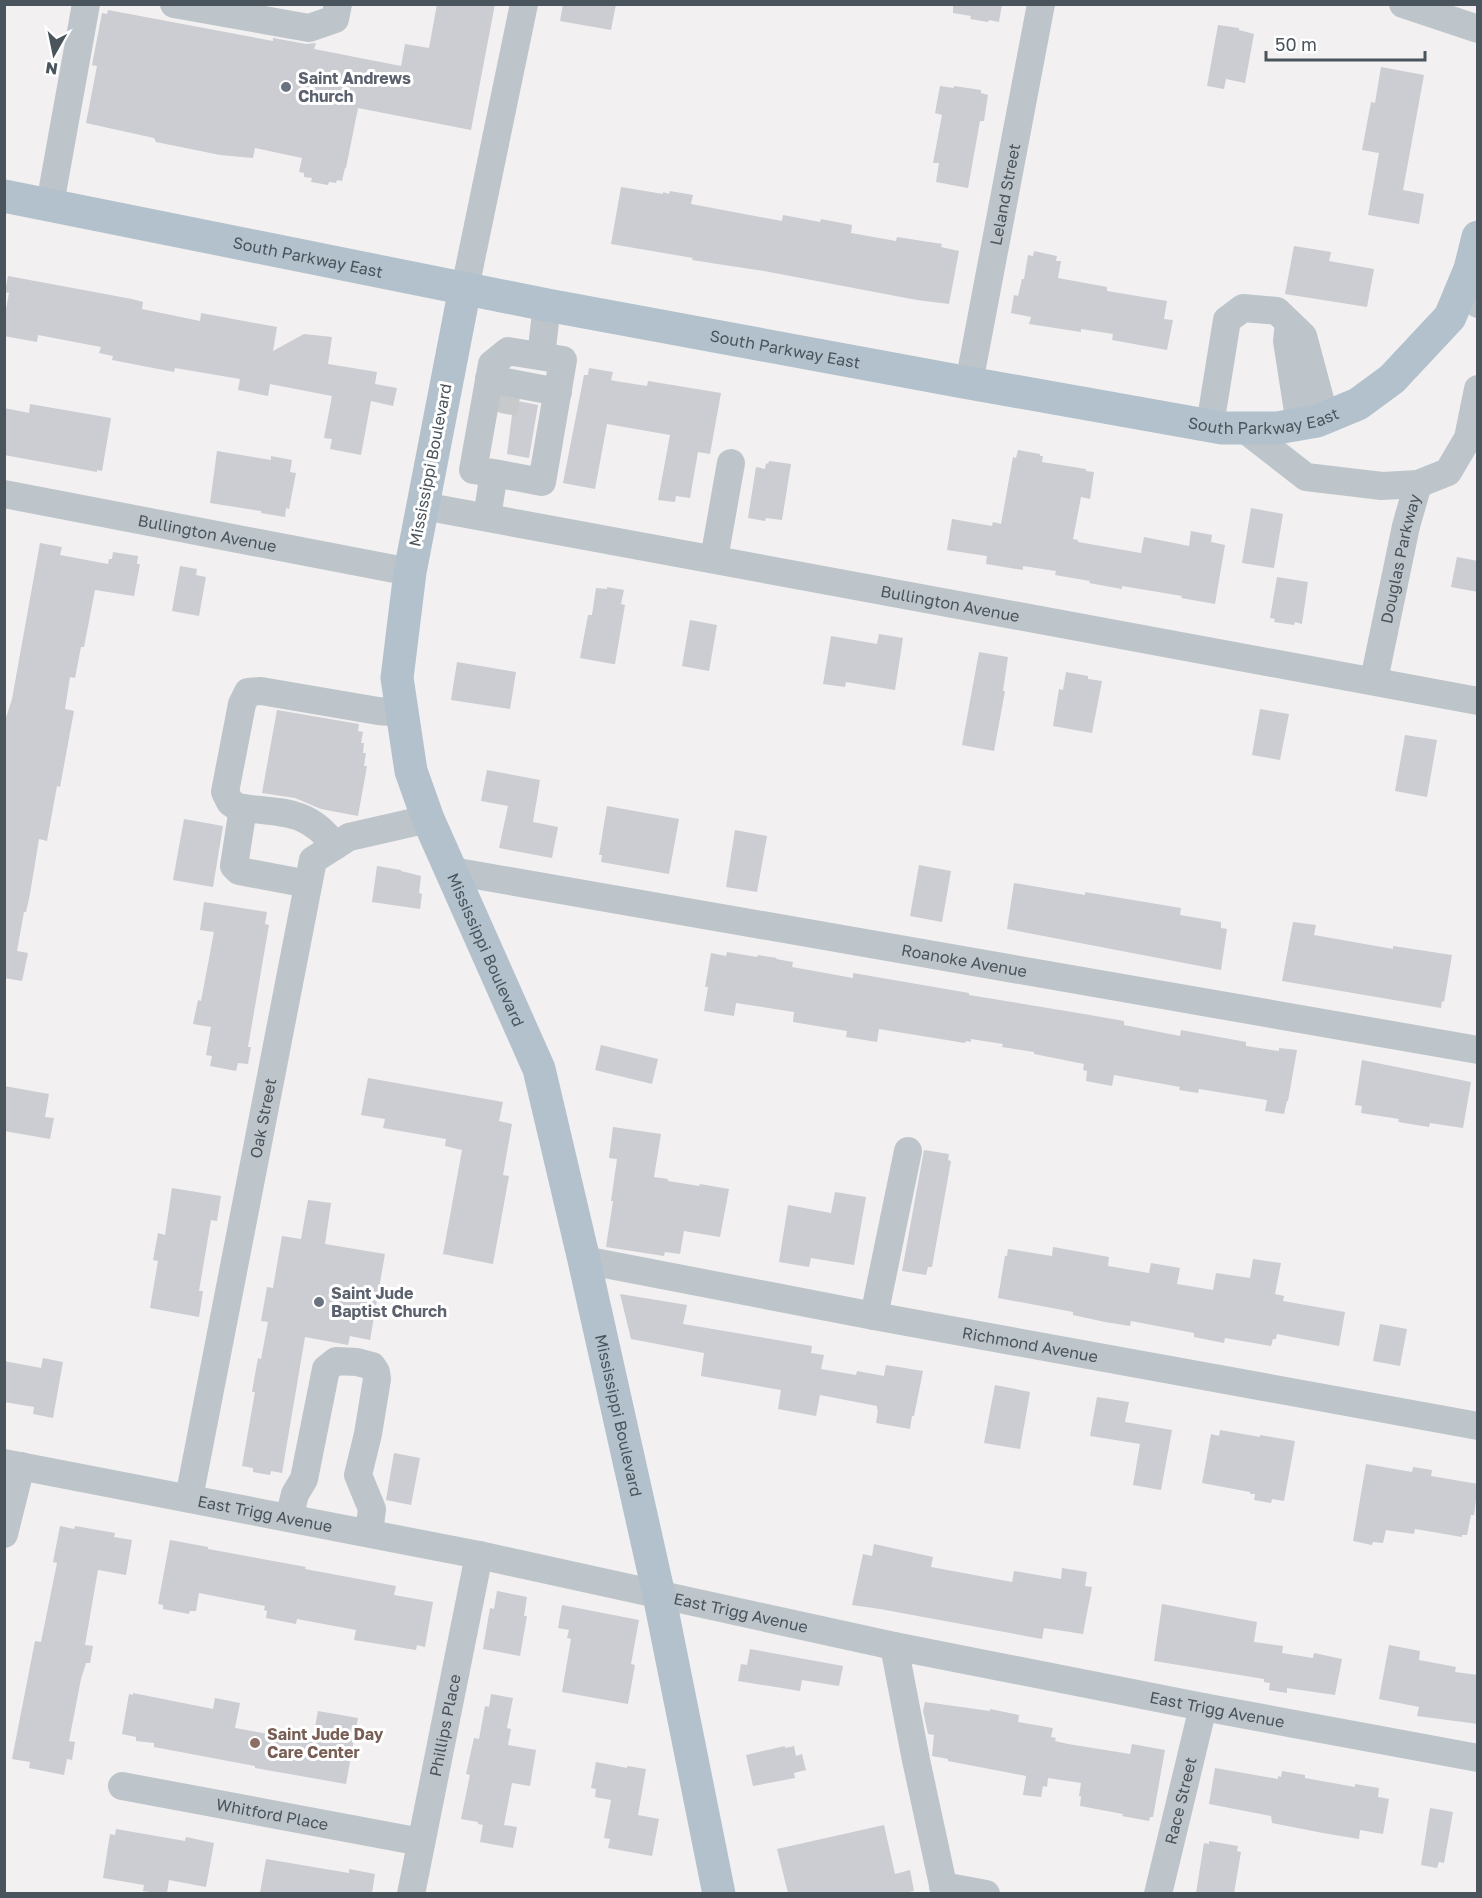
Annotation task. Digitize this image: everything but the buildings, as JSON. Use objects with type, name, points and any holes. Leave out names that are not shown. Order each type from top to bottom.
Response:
[{"type":"main road","name":"South Parkway East","points":[[4,196],[547,305],[1222,428],[1277,428],[1312,421],[1358,404],[1400,371],[1450,317],[1470,269],[1478,237]]},
{"type":"main road","name":"Mississippi Boulevard","points":[[465,288],[410,572],[397,678],[411,771],[428,819],[539,1069],[659,1595],[720,1893]]},
{"type":"street","points":[[50,204],[86,4]]},
{"type":"street","points":[[174,4],[309,28],[335,19],[338,4]]},
{"type":"street","name":"Mississippi Boulevard","points":[[465,288],[524,4]]},
{"type":"street","name":"Leland Street","points":[[969,383],[1041,4]]},
{"type":"street","points":[[1402,4],[1478,29]]},
{"type":"street","points":[[1470,269],[1478,304]]},
{"type":"street","points":[[541,356],[547,305]]},
{"type":"street","points":[[1210,425],[1227,320],[1243,308],[1277,310],[1303,336],[1312,421]]},
{"type":"street","points":[[508,351],[563,360],[558,392],[542,482],[473,470],[494,404],[492,364],[508,351]]},
{"type":"street","name":"Douglas Parkway","points":[[1374,680],[1406,526],[1418,484],[1448,472],[1468,438],[1478,389]]},
{"type":"street","points":[[436,435],[494,404],[558,392]]},
{"type":"street","points":[[1243,428],[1306,477],[1382,486],[1418,484]]},
{"type":"street","points":[[714,560],[731,463]]},
{"type":"street","points":[[487,517],[494,473]]},
{"type":"street","name":"Bullington Avenue","points":[[4,494],[410,572]]},
{"type":"street","name":"Bullington Avenue","points":[[423,506],[1478,701]]},
{"type":"street","points":[[335,846],[326,832],[306,818],[237,807],[230,802],[225,792],[242,704],[248,692],[261,691],[402,713]]},
{"type":"street","points":[[243,808],[234,866],[239,871],[308,884]]},
{"type":"street","name":"Oak Street","points":[[189,1498],[313,860],[349,837],[428,819]]},
{"type":"street","name":"Roanoke Avenue","points":[[452,871],[1478,1050]]},
{"type":"street","points":[[874,1316],[908,1151]]},
{"type":"street","name":"Richmond Avenue","points":[[584,1260],[874,1316],[1478,1426]]},
{"type":"street","points":[[289,1518],[295,1494],[304,1479],[326,1369],[336,1361],[357,1362],[372,1366],[377,1379],[368,1434],[358,1475],[372,1509],[369,1533]]},
{"type":"street","points":[[4,1534],[13,1465]]},
{"type":"street","name":"East Trigg Avenue","points":[[13,1465],[478,1555],[894,1646],[1478,1758]]},
{"type":"street","name":"Phillips Place","points":[[411,1893],[478,1555]]},
{"type":"street","points":[[894,1646],[944,1890],[986,1893]]},
{"type":"street","name":"Race Street","points":[[1158,1893],[1203,1707]]},
{"type":"street","name":"Whitford Place","points":[[122,1786],[421,1842]]},
{"type":"tunnel","points":[[503,413],[507,390]]},
{"type":"place","name":"Saint Andrews Church","points":[[286,87]]},
{"type":"place","name":"Saint Jude Baptist Church","points":[[319,1302]]},
{"type":"place","name":"Saint Jude Day Care Center","points":[[255,1743]]}]
